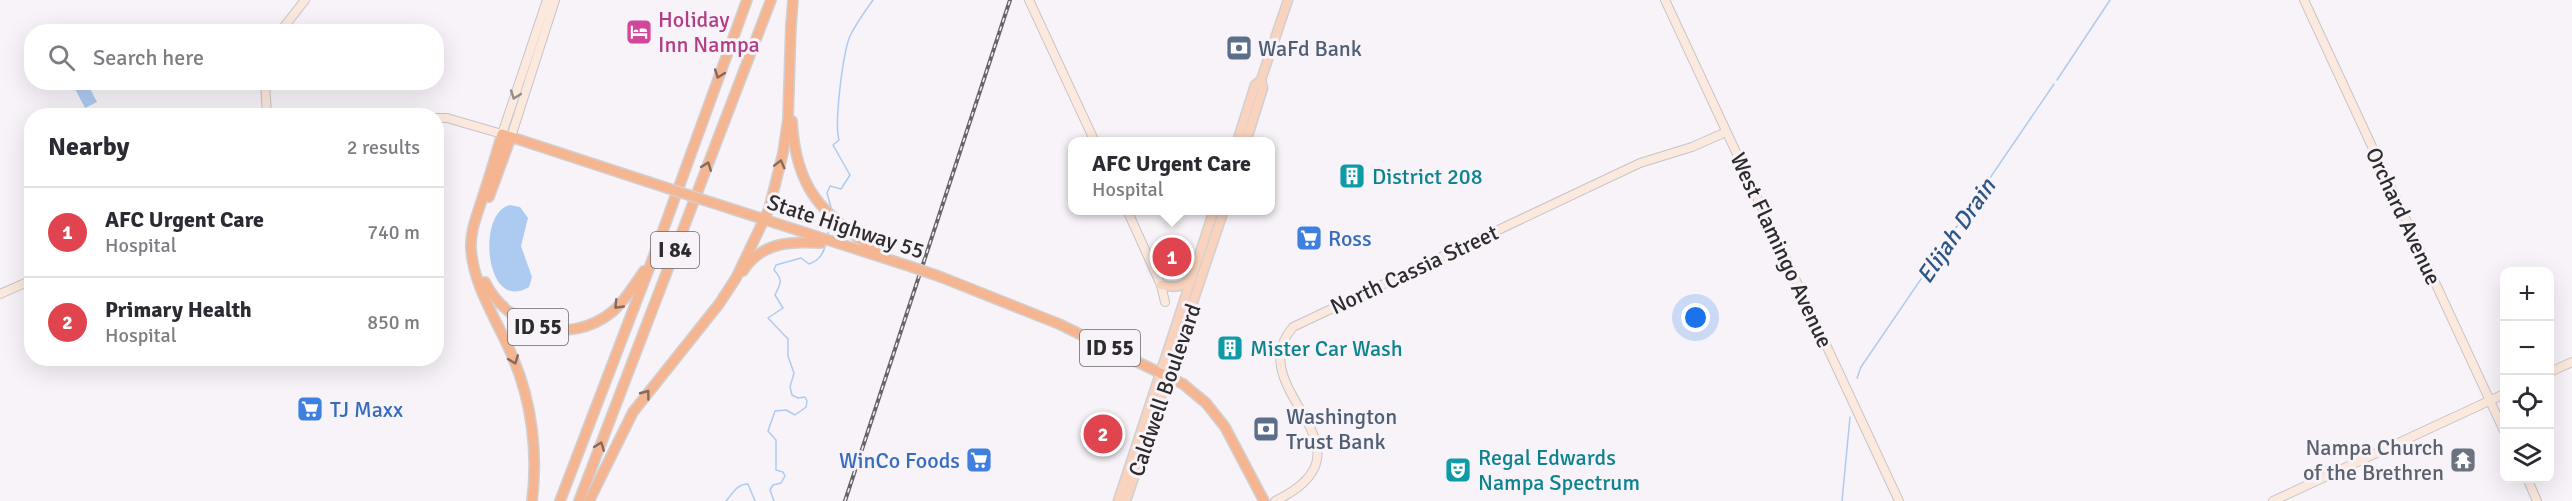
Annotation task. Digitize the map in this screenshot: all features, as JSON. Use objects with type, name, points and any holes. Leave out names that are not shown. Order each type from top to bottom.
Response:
[{"type":"highway","name":"I 84","points":[[560,501],[653,258],[747,0]]},
{"type":"highway","name":"I 84","points":[[579,501],[771,0]]},
{"type":"highway","name":"ID 55","points":[[793,0],[791,23],[793,143],[805,183],[828,215],[885,258]]},
{"type":"highway","points":[[589,501],[633,412],[719,304],[736,278],[769,208],[783,153],[788,119],[791,23]]},
{"type":"highway","name":"ID 55","points":[[506,136],[479,227],[476,246],[481,275],[500,306],[513,316],[544,329],[559,330],[588,325],[601,320],[622,302],[653,258]]},
{"type":"highway","points":[[506,136],[473,227],[471,247],[476,276],[514,359],[525,393],[533,438],[532,501]]},
{"type":"highway","name":"State Highway 55","points":[[506,136],[941,277],[1048,319],[1165,374]]},
{"type":"highway","points":[[681,350],[703,329],[746,267],[765,250],[789,242],[835,243]]},
{"type":"highway","name":"ID 55","points":[[1165,374],[1196,394],[1215,414],[1233,441],[1264,501]]},
{"type":"main road","points":[[1238,137],[1255,86],[1261,80],[1288,0]]},
{"type":"main road","points":[[1247,137],[1263,88],[1261,80]]},
{"type":"main road","name":"Caldwell Boulevard","points":[[1125,501],[1212,215]]},
{"type":"main road","name":"Caldwell Boulevard","points":[[1118,501],[1222,215]]},
{"type":"main road","points":[[1161,285],[1176,287],[1185,285],[1193,275]]},
{"type":"street","points":[[286,24],[305,0]]},
{"type":"street","points":[[506,136],[555,0]]},
{"type":"street","points":[[1029,0],[1093,137]]},
{"type":"street","name":"West Flamingo Avenue","points":[[1665,0],[1899,501]]},
{"type":"street","name":"Orchard Avenue","points":[[2304,0],[2504,429]]},
{"type":"street","points":[[542,41],[540,34],[548,8],[547,1]]},
{"type":"street","points":[[506,136],[547,1]]},
{"type":"street","points":[[265,90],[267,108]]},
{"type":"street","points":[[444,118],[506,136]]},
{"type":"street","name":"North Cassia Street","points":[[1275,501],[1294,492],[1307,482],[1314,472],[1319,453],[1315,439],[1281,365],[1280,347],[1293,327],[1641,163],[1692,147],[1726,132]]},
{"type":"street","points":[[1129,215],[1161,285],[1165,302]]},
{"type":"street","points":[[0,294],[24,283]]},
{"type":"street","points":[[2554,370],[2572,362]]},
{"type":"street","points":[[2273,501],[2500,396]]},
{"type":"street","points":[[2529,483],[2537,501]]},
{"type":"water","points":[[76,90],[91,90],[97,102],[85,108]]},
{"type":"water","points":[[510,205],[520,207],[528,218],[521,246],[532,277],[529,287],[514,292],[503,287],[495,275],[490,259],[489,241],[492,225],[499,212]]},
{"type":"waterway","points":[[832,211],[827,193],[830,186],[841,189],[850,175],[833,145],[839,140],[838,104],[847,45],[850,36],[873,0]]},
{"type":"waterway","name":"Elijah Drain","points":[[2057,80],[2110,0]]},
{"type":"waterway","name":"Elijah Drain","points":[[1857,378],[1861,367],[2054,84]]},
{"type":"waterway","points":[[828,234],[830,221]]},
{"type":"waterway","points":[[774,501],[770,490],[773,485],[781,483],[785,476],[783,472],[776,470],[776,440],[768,431],[775,411],[786,410],[795,415],[806,407],[807,401],[805,397],[798,398],[792,395],[790,387],[794,373],[788,356],[788,339],[768,318],[783,308],[775,295],[780,280],[774,270],[776,265],[801,258],[809,264],[813,262],[821,256],[826,242]]},
{"type":"waterway","name":"Elijah Drain","points":[[1842,501],[1850,417]]},
{"type":"waterway","points":[[726,501],[738,487],[744,484],[748,484],[755,501]]},
{"type":"railway","points":[[845,501],[1010,0]]},
{"type":"place","name":"Holiday Inn Nampa","points":[[639,32]]},
{"type":"place","name":"WaFd Bank","points":[[1239,48]]},
{"type":"place","name":"District 208","points":[[1352,176]]},
{"type":"place","name":"Ross","points":[[1309,238]]},
{"type":"place","name":"AFC Urgent Care","points":[[1172,257]]},
{"type":"place","name":"Mister Car Wash","points":[[1230,348]]},
{"type":"place","name":"TJ Maxx","points":[[310,409]]},
{"type":"place","name":"Washington Trust Bank","points":[[1266,429]]},
{"type":"place","name":"Primary Health","points":[[1103,434]]},
{"type":"place","name":"WinCo Foods","points":[[979,460]]},
{"type":"place","name":"Nampa Church of the Brethren","points":[[2463,460]]},
{"type":"place","name":"Regal Edwards Nampa Spectrum","points":[[1458,470]]}]
